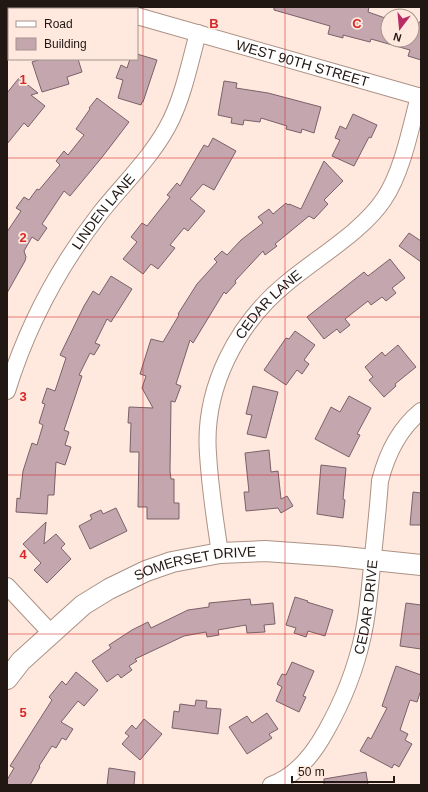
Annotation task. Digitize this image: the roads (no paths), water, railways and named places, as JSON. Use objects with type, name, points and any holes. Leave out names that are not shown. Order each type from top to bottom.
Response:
[{"type":"street","name":"WEST 90TH STREET","points":[[138,16],[420,96]]},
{"type":"street","name":"LINDEN LANE","points":[[7,391],[26,337],[53,284],[77,245],[155,147],[171,120],[181,93],[198,34]]},
{"type":"street","name":"CEDAR LANE","points":[[220,553],[208,453],[208,425],[214,392],[226,362],[244,329],[262,306],[287,283],[357,229],[385,198],[396,176],[420,96]]},
{"type":"street","name":"CEDAR DRIVE","points":[[272,785],[292,779],[310,756],[320,742],[337,711],[352,674],[363,634],[369,599],[380,481],[384,465],[398,436],[421,411]]},
{"type":"street","name":"SOMERSET DRIVE","points":[[7,679],[21,661],[83,605],[109,589],[146,571],[178,561],[220,553],[265,551],[421,565]]},
{"type":"street","points":[[7,586],[51,633]]}]
